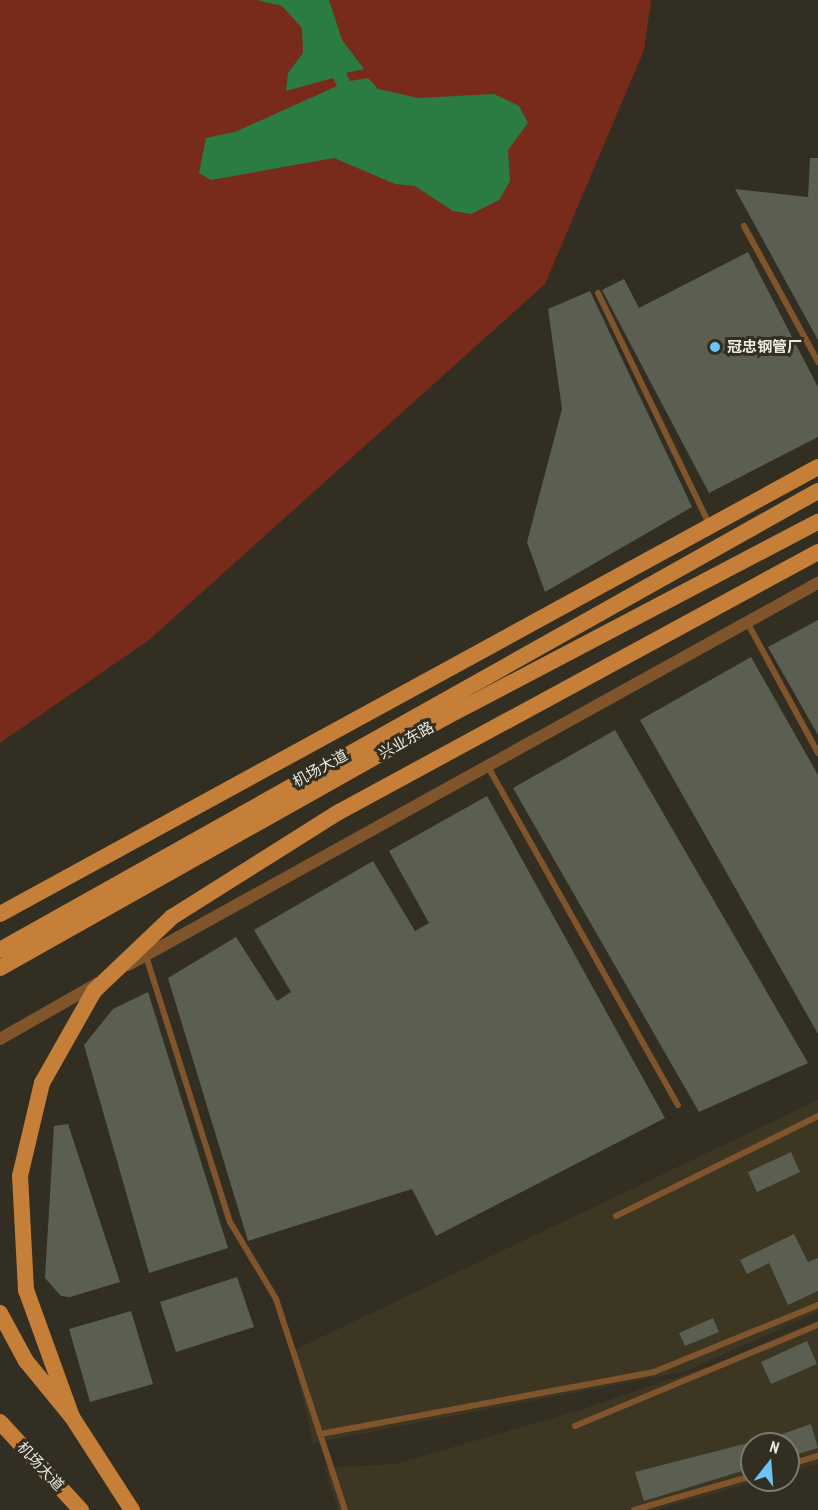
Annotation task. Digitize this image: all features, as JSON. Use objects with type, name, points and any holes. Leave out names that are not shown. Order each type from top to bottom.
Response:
[{"type":"main road","points":[[0,914],[709,524],[818,467]]},
{"type":"main road","name":"机场大道","points":[[0,950],[818,491]]},
{"type":"main road","name":"兴业东路","points":[[0,968],[446,717],[818,522]]},
{"type":"main road","points":[[72,1417],[26,1290],[20,1176],[42,1083],[94,991],[172,917],[339,812],[818,552]]},
{"type":"main road","points":[[0,1312],[26,1362],[72,1417],[132,1510]]},
{"type":"main road","name":"机场大道","points":[[1,1425],[81,1510]]},
{"type":"street","points":[[0,1039],[486,764],[818,583]]},
{"type":"lane","points":[[744,226],[818,362]]},
{"type":"lane","points":[[598,293],[709,524]]},
{"type":"lane","points":[[747,622],[818,753]]},
{"type":"lane","points":[[486,764],[678,1105]]},
{"type":"lane","points":[[146,955],[230,1222],[276,1299],[345,1510]]},
{"type":"lane","points":[[616,1216],[818,1116]]},
{"type":"lane","points":[[321,1434],[654,1372],[818,1305]]},
{"type":"lane","points":[[575,1426],[645,1401],[818,1325]]},
{"type":"lane","points":[[800,1461],[818,1456]]},
{"type":"lane","points":[[634,1510],[740,1479]]},
{"type":"shaded area","points":[[0,0],[651,0],[644,50],[545,284],[149,640],[0,743]]},
{"type":"shaded area","points":[[257,0],[329,0],[342,40],[364,69],[346,73],[350,81],[368,78],[378,89],[418,98],[494,94],[519,106],[528,123],[508,150],[510,181],[499,200],[471,214],[453,211],[415,186],[395,184],[334,158],[211,180],[199,173],[206,138],[235,132],[337,86],[333,78],[286,91],[288,73],[303,53],[302,28],[282,6]]},
{"type":"shaded area","points":[[818,1100],[818,1312],[687,1371],[313,1443],[292,1351]]},
{"type":"shaded area","points":[[818,1320],[818,1464],[800,1469],[800,1432],[740,1432],[740,1486],[655,1510],[338,1510],[325,1468],[395,1464],[577,1411],[718,1363]]},
{"type":"building","points":[[810,158],[818,158],[818,340],[735,189],[808,197]]},
{"type":"building","name":"冠忠钢管厂","points":[[748,252],[818,387],[818,437],[709,493],[602,290],[624,279],[639,308]]},
{"type":"building","points":[[590,291],[692,507],[545,592],[527,542],[562,409],[548,309]]},
{"type":"building","points":[[818,620],[818,735],[768,647]]},
{"type":"building","points":[[751,657],[818,775],[818,1034],[640,720]]},
{"type":"building","points":[[615,730],[808,1063],[699,1112],[513,788]]},
{"type":"building","points":[[487,796],[665,1118],[436,1236],[412,1189],[248,1241],[168,978],[236,937],[277,1001],[291,992],[254,930],[373,861],[415,931],[429,923],[389,851]]},
{"type":"building","points":[[148,992],[228,1248],[149,1273],[84,1045],[113,1009]]},
{"type":"building","points":[[68,1124],[120,1282],[70,1297],[61,1296],[45,1278],[54,1126]]},
{"type":"building","points":[[791,1152],[800,1172],[757,1192],[748,1172]]},
{"type":"building","points":[[794,1234],[808,1262],[818,1258],[818,1291],[788,1305],[769,1263],[747,1274],[740,1260]]},
{"type":"building","points":[[237,1277],[254,1327],[176,1352],[160,1302]]},
{"type":"building","points":[[131,1311],[153,1384],[90,1402],[69,1329]]},
{"type":"building","points":[[713,1318],[719,1332],[685,1346],[679,1333]]},
{"type":"building","points":[[807,1341],[817,1364],[771,1384],[761,1362]]},
{"type":"building","points":[[811,1424],[818,1448],[800,1453],[800,1432],[788,1432]]},
{"type":"building","points":[[740,1445],[740,1472],[644,1501],[635,1472]]},
{"type":"place","name":"冠忠钢管厂","points":[[715,347]]}]
